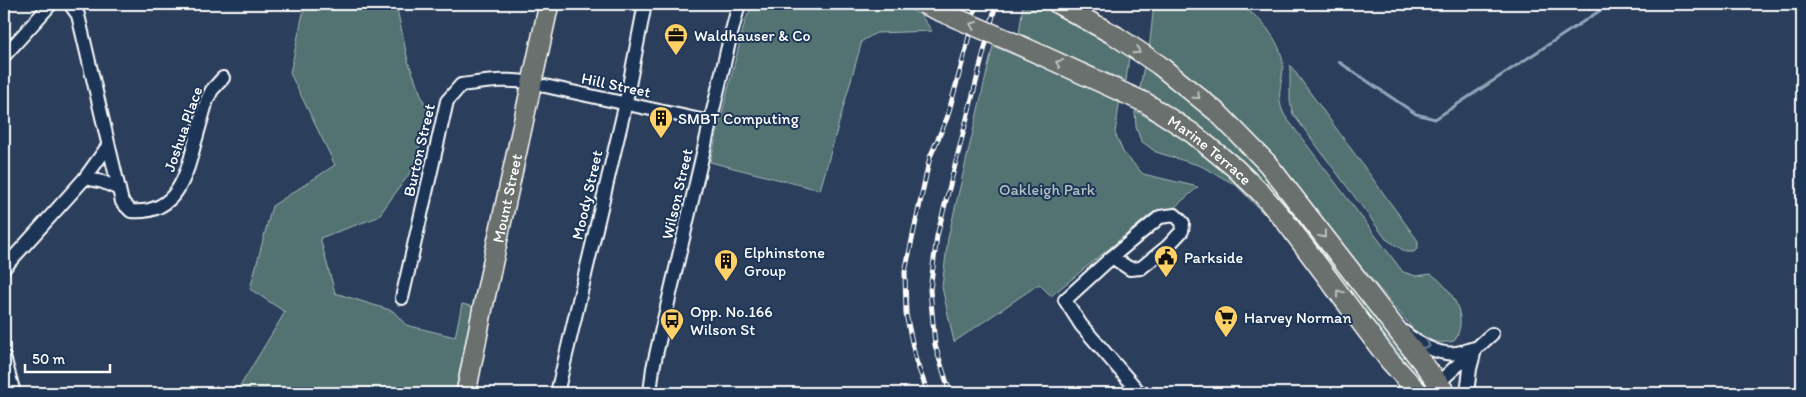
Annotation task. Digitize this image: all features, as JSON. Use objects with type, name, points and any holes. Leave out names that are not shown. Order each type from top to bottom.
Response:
[{"type":"highway","name":"Mount Street","points":[[466,393],[483,307],[539,84],[549,4]]},
{"type":"highway","name":"Marine Terrace","points":[[923,4],[1017,44],[1146,103],[1192,133],[1235,168],[1286,222],[1389,360],[1419,393]]},
{"type":"highway","name":"Marine Terrace","points":[[1058,4],[1116,36],[1159,65],[1218,113],[1268,163],[1387,317],[1438,390]]},
{"type":"street","points":[[4,56],[51,4]]},
{"type":"street","name":"Joshua Place","points":[[70,4],[78,15],[122,202],[131,210],[141,212],[156,208],[166,202],[180,188],[188,170],[207,100],[212,90],[223,78]]},
{"type":"street","name":"Moody Street","points":[[557,393],[625,103],[645,4]]},
{"type":"street","name":"Wilson Street","points":[[650,393],[654,363],[739,4]]},
{"type":"street","name":"Burton Street","points":[[402,298],[447,101],[461,85],[506,80],[521,80],[539,84]]},
{"type":"street","name":"Hill Street","points":[[539,84],[710,122]]},
{"type":"street","points":[[4,268],[85,178],[108,146]]},
{"type":"street","points":[[85,178],[103,182],[119,189]]},
{"type":"street","points":[[1112,257],[1130,270],[1141,268],[1182,231],[1183,223],[1175,215],[1160,217],[1112,257],[1065,300],[1080,325],[1140,393]]},
{"type":"street","points":[[1387,317],[1409,337],[1439,352],[1455,354],[1476,348]]},
{"type":"street","points":[[1438,390],[1476,348],[1492,334]]},
{"type":"street","points":[[1467,393],[1470,369],[1476,348]]},
{"type":"street","points":[[4,357],[14,393]]},
{"type":"green space","points":[[305,4],[396,4],[408,61],[429,115],[412,170],[378,217],[320,238],[335,293],[393,311],[406,325],[455,337],[462,304],[474,307],[455,393],[236,393],[285,312],[250,289],[272,206],[335,165],[290,73]]},
{"type":"green space","points":[[753,4],[896,4],[920,14],[932,31],[876,33],[862,41],[820,190],[710,162],[745,21]]},
{"type":"green space","points":[[1023,4],[1042,4],[1129,56],[1126,81],[1019,35]]},
{"type":"green space","points":[[1154,4],[1237,6],[1257,17],[1269,31],[1281,55],[1283,68],[1280,105],[1285,116],[1403,272],[1416,276],[1431,274],[1446,287],[1452,295],[1459,313],[1460,323],[1454,341],[1432,341],[1413,329],[1285,175],[1149,50]]},
{"type":"green space","name":"Oakleigh Park","points":[[993,46],[1120,99],[1115,133],[1123,152],[1143,174],[1198,187],[1169,212],[1151,214],[1051,296],[1039,284],[954,342],[942,287],[948,238]]},
{"type":"green space","points":[[1144,65],[1193,101],[1247,152],[1415,368],[1412,370],[1276,198],[1193,125],[1140,89]]},
{"type":"green space","points":[[1290,65],[1418,241],[1418,248],[1414,252],[1406,252],[1386,239],[1293,114],[1290,101]]},
{"type":"green space","points":[[1135,111],[1171,131],[1203,153],[1262,207],[1264,214],[1236,185],[1201,166],[1156,152],[1141,141],[1136,127]]},
{"type":"waterway","points":[[1339,62],[1416,114],[1435,119],[1610,4]]},
{"type":"railway","points":[[928,393],[916,361],[906,314],[905,272],[930,157],[947,118],[976,4]]},
{"type":"railway","points":[[950,393],[935,345],[930,290],[937,236],[996,4]]},
{"type":"place","name":"Waldhauser & Co","points":[[676,56]]},
{"type":"place","name":"SMBT Computing","points":[[661,139]]},
{"type":"place","name":"Parkside","points":[[1166,278]]},
{"type":"place","name":"Elphinstone Group","points":[[726,282]]},
{"type":"place","name":"Harvey Norman","points":[[1226,338]]},
{"type":"place","name":"Opp. No.166 Wilson St","points":[[672,341]]}]
